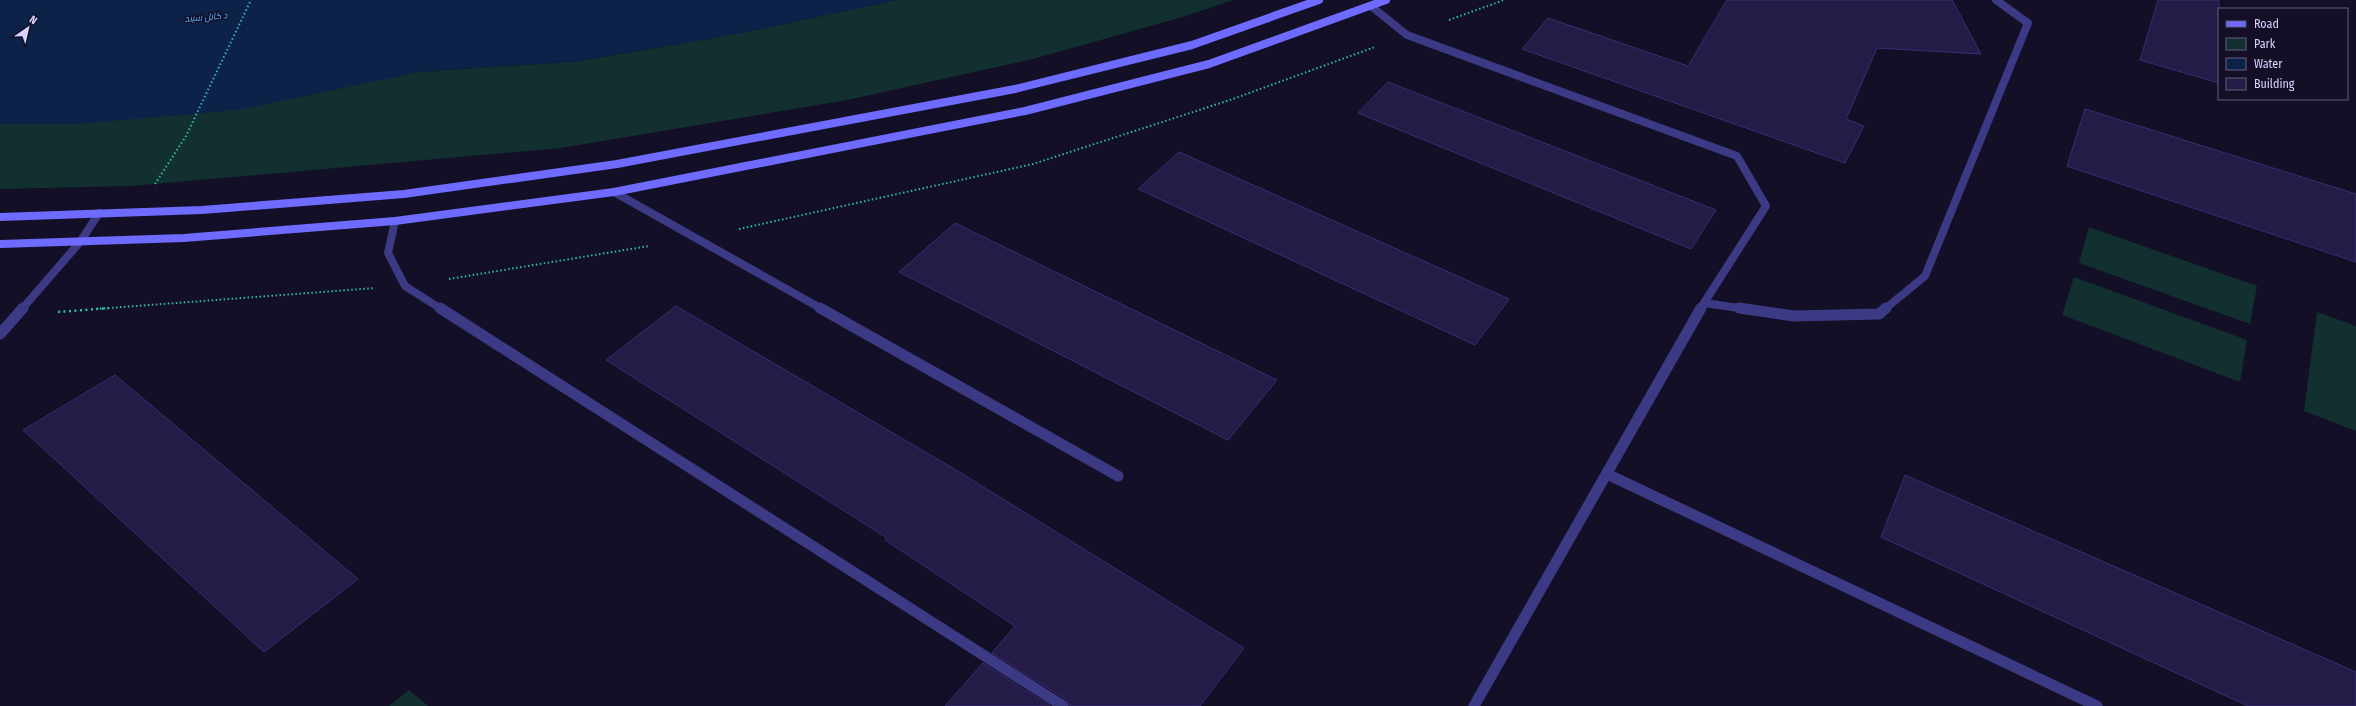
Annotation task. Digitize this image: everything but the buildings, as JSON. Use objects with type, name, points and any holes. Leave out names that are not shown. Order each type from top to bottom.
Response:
[{"type":"main road","points":[[0,217],[202,210],[404,194],[617,164],[1015,89],[1192,45],[1319,0]]},
{"type":"main road","points":[[0,244],[184,238],[395,221],[614,192],[1025,110],[1209,64],[1386,0]]},
{"type":"street","points":[[1704,303],[1794,316],[1879,314],[1925,276],[2028,23],[1996,0]]},
{"type":"street","points":[[1371,6],[1407,35],[1737,156],[1766,206],[1704,303],[1474,706]]},
{"type":"street","points":[[614,192],[1118,476]]},
{"type":"street","points":[[0,334],[80,242],[99,213]]},
{"type":"street","points":[[395,221],[388,254],[405,286],[1062,706]]},
{"type":"street","points":[[1607,474],[2097,706]]},
{"type":"path","points":[[137,212],[186,136],[251,0]]},
{"type":"path","points":[[17,315],[405,286],[698,238],[1033,164],[1232,99],[1504,0]]},
{"type":"green space","points":[[897,0],[1233,0],[1186,16],[1033,59],[847,100],[561,148],[131,186],[0,189],[0,124],[76,124],[420,72],[579,61],[741,33]]},
{"type":"green space","points":[[2089,227],[2257,286],[2250,324],[2079,263]]},
{"type":"green space","points":[[2074,277],[2247,340],[2240,382],[2062,315]]},
{"type":"green space","points":[[2317,312],[2356,326],[2356,431],[2304,411]]},
{"type":"green space","points":[[409,690],[428,706],[389,706]]},
{"type":"water","name":"د کابل سيند","points":[[0,0],[897,0],[741,33],[579,61],[420,72],[237,110],[76,124],[0,124]]}]
